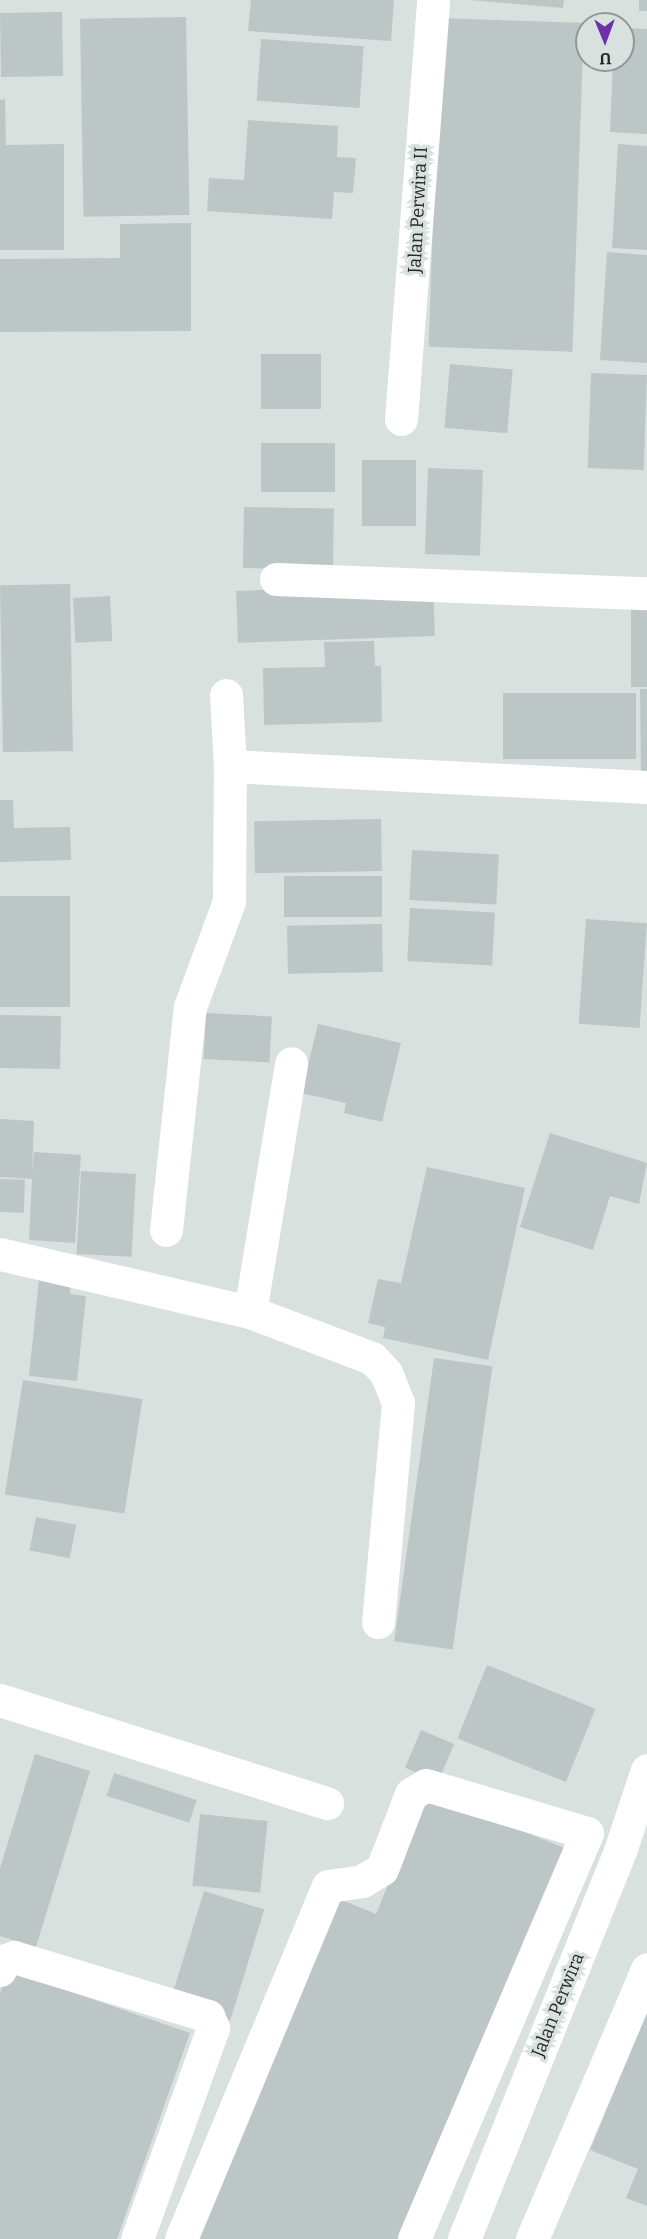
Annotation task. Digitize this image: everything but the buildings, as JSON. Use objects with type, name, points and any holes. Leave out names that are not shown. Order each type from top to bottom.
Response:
[{"type":"street","name":"Jalan Perwira II","points":[[401,419],[433,0]]},
{"type":"street","points":[[276,579],[647,593]]},
{"type":"street","points":[[166,1230],[190,1007],[229,901],[230,766],[226,695]]},
{"type":"street","points":[[230,766],[647,787]]},
{"type":"street","points":[[250,1312],[291,1063]]},
{"type":"street","points":[[0,1254],[250,1312],[372,1358],[393,1388],[398,1403],[378,1622]]},
{"type":"street","points":[[0,1700],[327,1803]]},
{"type":"street","name":"Jalan Perwira","points":[[464,2239],[621,1848],[647,1770]]},
{"type":"street","points":[[181,2239],[328,1886],[362,1881],[382,1869],[411,1794],[426,1785],[587,1833],[621,1848]]},
{"type":"street","points":[[414,2239],[587,1833]]},
{"type":"street","points":[[0,1970],[3,1961],[14,1957],[208,2016],[213,2028],[137,2239]]},
{"type":"street","points":[[532,2239],[647,1969]]}]
